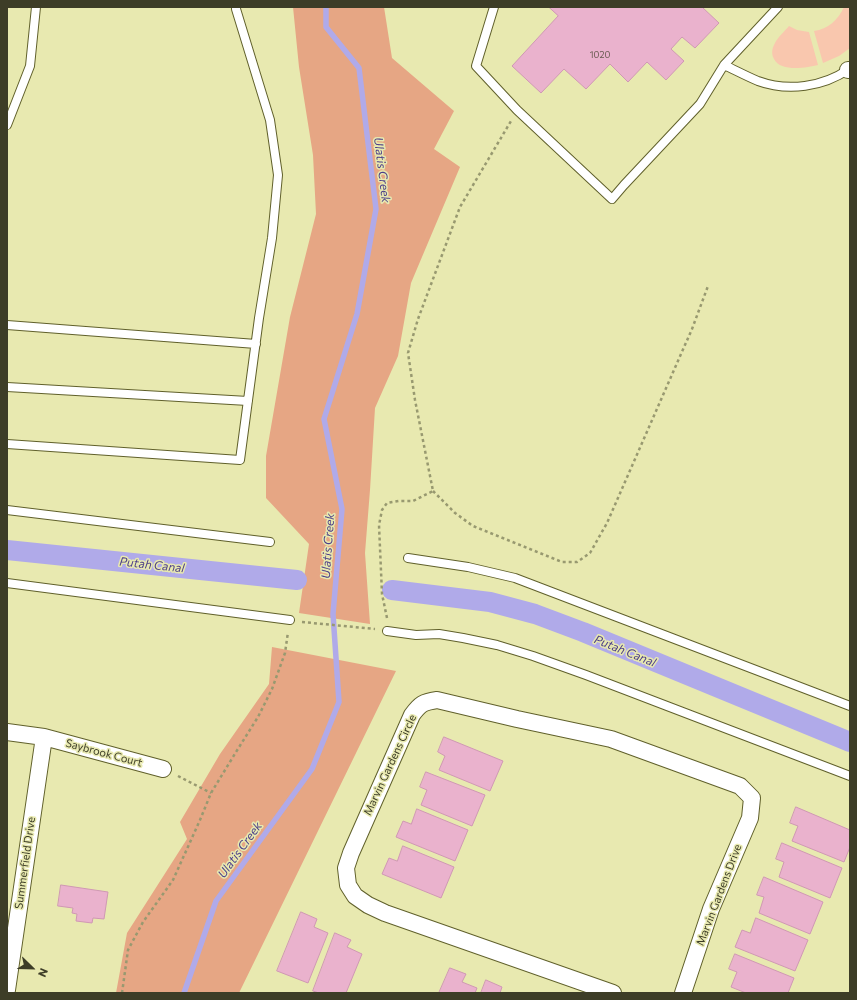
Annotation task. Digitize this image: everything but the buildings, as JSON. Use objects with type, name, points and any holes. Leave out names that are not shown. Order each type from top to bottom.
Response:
[{"type":"street","name":"Marvin Gardens Circle","points":[[612,993],[385,913],[368,905],[355,896],[348,885],[346,868],[351,853],[412,715],[418,707],[426,702],[437,700],[611,739],[740,786],[752,798]]},
{"type":"street","name":"Saybrook Court","points":[[7,732],[44,737],[164,769]]},
{"type":"street","name":"Summerfield Drive","points":[[7,990],[10,946],[44,737]]},
{"type":"street","name":"Marvin Gardens Drive","points":[[683,993],[711,909],[750,818],[752,798]]},
{"type":"lane","points":[[7,125],[30,66],[36,7]]},
{"type":"lane","points":[[7,444],[240,460],[272,238],[278,175],[270,120],[236,7]]},
{"type":"lane","points":[[494,7],[476,66],[517,110],[612,199],[624,184],[700,104],[724,65],[778,7]]},
{"type":"lane","points":[[724,65],[758,81],[787,87],[807,86],[825,82],[837,77],[849,69]]},
{"type":"lane","points":[[7,326],[256,344]]},
{"type":"lane","points":[[7,387],[248,401]]},
{"type":"lane","points":[[7,510],[270,542]]},
{"type":"lane","points":[[408,558],[468,567],[515,578],[850,706]]},
{"type":"lane","points":[[7,583],[290,620]]},
{"type":"lane","points":[[387,631],[416,635],[438,634],[463,638],[497,645],[533,656],[850,776]]},
{"type":"path","points":[[517,110],[460,207],[418,319],[408,353],[415,400],[433,491],[455,513],[473,526],[562,562],[577,562],[590,553],[607,523],[689,336],[708,286]]},
{"type":"path","points":[[122,993],[128,950],[143,922],[173,880],[211,793],[258,717],[272,689],[284,653],[290,620],[387,631],[387,620],[382,594],[379,525],[382,510],[387,503],[413,501],[433,491]]},
{"type":"path","points":[[164,769],[211,793]]},
{"type":"shaded area","points":[[293,7],[384,7],[392,58],[454,111],[434,149],[460,167],[411,283],[398,356],[375,408],[365,553],[370,624],[299,613],[309,544],[266,498],[266,456],[290,317],[316,214],[313,155],[299,67]]},
{"type":"shaded area","points":[[844,7],[850,7],[850,48],[839,56],[823,63],[814,31],[828,26],[836,20]]},
{"type":"shaded area","points":[[789,26],[797,30],[809,32],[818,65],[794,68],[782,66],[774,59],[772,53],[774,45]]},
{"type":"shaded area","points":[[272,647],[396,671],[239,993],[116,993],[127,933],[187,839],[180,822],[220,754],[269,684]]},
{"type":"waterway","name":"Ulatis Creek","points":[[184,993],[216,901],[312,769],[339,702],[333,614],[342,509],[324,419],[357,314],[376,209],[359,68],[326,27],[326,7]]},
{"type":"waterway","name":"Putah Canal","points":[[7,550],[297,580]]},
{"type":"waterway","name":"Putah Canal","points":[[392,590],[490,602],[535,614],[583,632],[850,742]]}]
